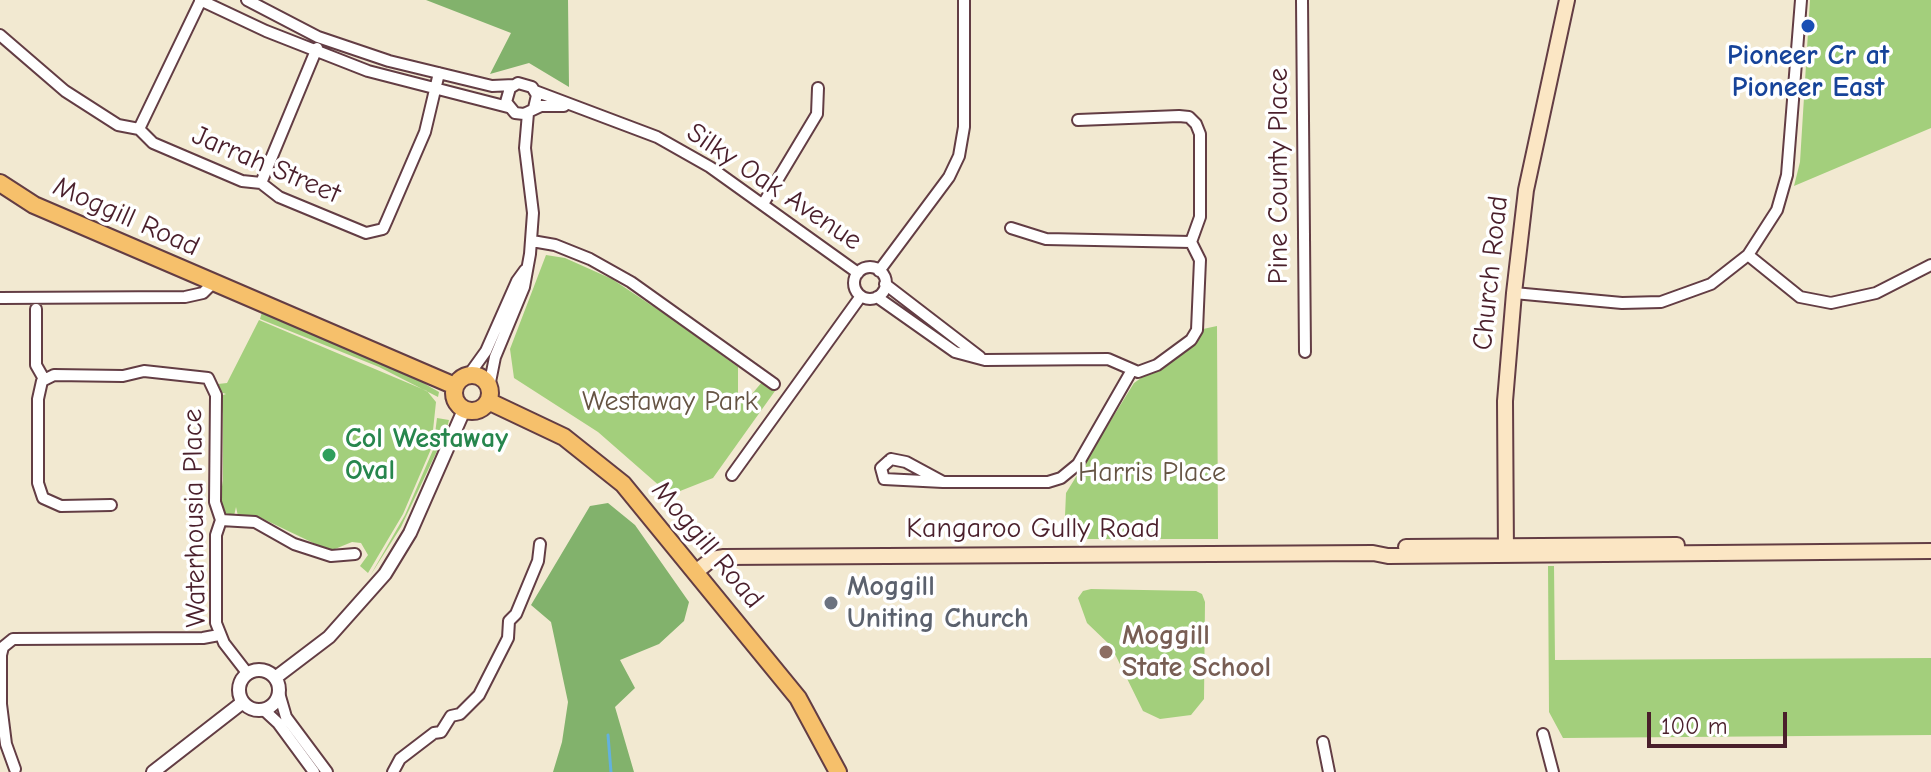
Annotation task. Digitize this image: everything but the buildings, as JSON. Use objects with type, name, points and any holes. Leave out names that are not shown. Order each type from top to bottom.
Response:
[{"type":"main road","name":"Church Road","points":[[1506,549],[1505,401],[1514,293],[1526,190],[1567,0]]},
{"type":"main road","name":"Moggill Road","points":[[0,183],[34,205],[212,284],[462,381]]},
{"type":"main road","points":[[481,377],[488,394],[475,411],[464,410],[456,402],[462,381],[481,377]]},
{"type":"main road","name":"Moggill Road","points":[[488,394],[564,437],[602,464],[697,571],[798,698],[838,772]]},
{"type":"main road","name":"Kangaroo Gully Road","points":[[697,571],[712,559],[724,557],[1373,553],[1387,547],[1708,546],[1721,550],[1931,551]]},
{"type":"street","name":"Silky Oak Avenue","points":[[201,0],[316,52],[435,91],[511,110],[574,106]]},
{"type":"street","points":[[139,129],[201,0]]},
{"type":"street","name":"Silky Oak Avenue","points":[[247,0],[275,17],[334,43],[492,86],[528,84],[535,91],[657,137],[710,167],[858,273]]},
{"type":"street","points":[[879,271],[949,177],[959,156],[965,117],[964,0]]},
{"type":"street","name":"Pine County Place","points":[[1302,0],[1305,352]]},
{"type":"street","points":[[1514,293],[1622,303],[1661,302],[1711,284],[1748,255],[1777,210],[1787,175],[1801,0]]},
{"type":"street","name":"Jarrah Street","points":[[0,35],[65,91],[118,125],[139,129],[153,143],[242,181],[261,183],[279,197],[356,230],[374,233],[383,229],[425,132],[439,73]]},
{"type":"street","points":[[261,183],[318,48],[334,43]]},
{"type":"street","points":[[488,394],[495,357],[524,287],[532,241],[533,213],[525,148],[505,97],[514,85]]},
{"type":"street","points":[[763,204],[817,114],[818,88]]},
{"type":"street","points":[[525,148],[535,91]]},
{"type":"street","points":[[879,271],[866,268],[858,273],[855,288],[861,296],[877,297],[955,352],[982,359],[1108,359],[1132,370],[1149,370],[1191,340],[1197,330],[1200,260],[1191,242],[1200,217],[1200,134],[1196,124],[1189,117],[1179,116],[1078,120]]},
{"type":"street","points":[[1011,228],[1046,239],[1179,239],[1191,242]]},
{"type":"street","points":[[532,241],[590,259],[631,282],[774,384]]},
{"type":"street","points":[[1748,255],[1800,297],[1831,303],[1876,293],[1931,265]]},
{"type":"street","points":[[462,381],[486,351],[517,281],[527,269]]},
{"type":"street","points":[[879,271],[885,284],[982,359]]},
{"type":"street","points":[[0,298],[185,297],[203,293],[212,284]]},
{"type":"street","points":[[877,297],[885,284]]},
{"type":"street","points":[[732,475],[861,296]]},
{"type":"street","points":[[36,309],[36,365],[44,379],[38,399],[38,483],[43,498],[61,506],[111,505]]},
{"type":"street","points":[[943,482],[898,459],[884,462],[881,468],[884,479],[943,482],[1048,482],[1061,478],[1078,464],[1132,370]]},
{"type":"street","name":"Waterhousia Place","points":[[44,379],[68,374],[127,376],[144,371],[208,378],[216,394],[215,502],[221,520],[216,535],[219,635],[248,674]]},
{"type":"street","points":[[275,678],[329,637],[385,574],[410,533],[464,410]]},
{"type":"street","points":[[221,520],[255,522],[294,544],[331,556],[355,554]]},
{"type":"street","points":[[393,772],[400,759],[434,733],[441,732],[451,716],[460,714],[479,695],[508,638],[509,621],[516,614],[538,561],[540,544]]},
{"type":"street","points":[[15,769],[6,744],[1,704],[1,655],[3,647],[13,639],[219,635]]},
{"type":"street","points":[[279,693],[272,706],[264,710],[251,708],[243,702],[240,687],[248,674],[262,670],[275,678],[286,717],[327,772]]},
{"type":"street","points":[[153,772],[243,702]]},
{"type":"street","points":[[264,710],[314,772]]},
{"type":"street","points":[[1543,734],[1553,772]]},
{"type":"street","points":[[1323,742],[1329,772]]},
{"type":"green space","points":[[426,0],[568,0],[569,87],[529,63],[490,74],[511,33]]},
{"type":"green space","points":[[1810,0],[1931,0],[1931,128],[1794,186],[1800,162]]},
{"type":"green space","name":"Westaway Park","points":[[546,255],[565,258],[612,279],[672,319],[738,367],[738,394],[747,400],[762,382],[775,391],[713,478],[670,495],[598,432],[514,378],[510,349]]},
{"type":"green space","points":[[262,312],[413,377],[439,392],[438,397],[379,367],[260,319]]},
{"type":"green space","points":[[259,320],[427,391],[436,402],[431,449],[403,514],[368,573],[360,566],[368,555],[361,543],[352,542],[330,551],[257,516],[238,516],[236,507],[234,516],[223,513],[219,506],[223,480],[220,396],[226,394],[220,392],[218,384],[227,383]]},
{"type":"green space","name":"Harris Place","points":[[1217,326],[1218,539],[1064,539],[1066,493],[1134,383],[1196,339],[1203,329]]},
{"type":"green space","points":[[437,418],[449,420],[446,432],[401,527],[370,576],[405,515],[433,450]]},
{"type":"green space","points":[[608,503],[635,525],[689,602],[684,621],[659,644],[620,660],[635,688],[615,707],[634,772],[553,772],[562,742],[568,702],[551,622],[531,605],[590,506]]},
{"type":"green space","points":[[1548,566],[1554,566],[1555,660],[1931,658],[1931,735],[1563,738],[1549,712]]},
{"type":"green space","points":[[1083,591],[1196,591],[1202,594],[1205,602],[1204,699],[1191,715],[1160,719],[1143,711],[1111,646],[1087,623],[1078,598]]},
{"type":"waterway","points":[[608,735],[611,772]]},
{"type":"place","name":"Pioneer Cr at Pioneer East","points":[[1808,26]]},
{"type":"place","name":"Col Westaway Oval","points":[[329,455]]},
{"type":"place","name":"Moggill Uniting Church","points":[[831,603]]},
{"type":"place","name":"Moggill State School","points":[[1106,652]]}]
